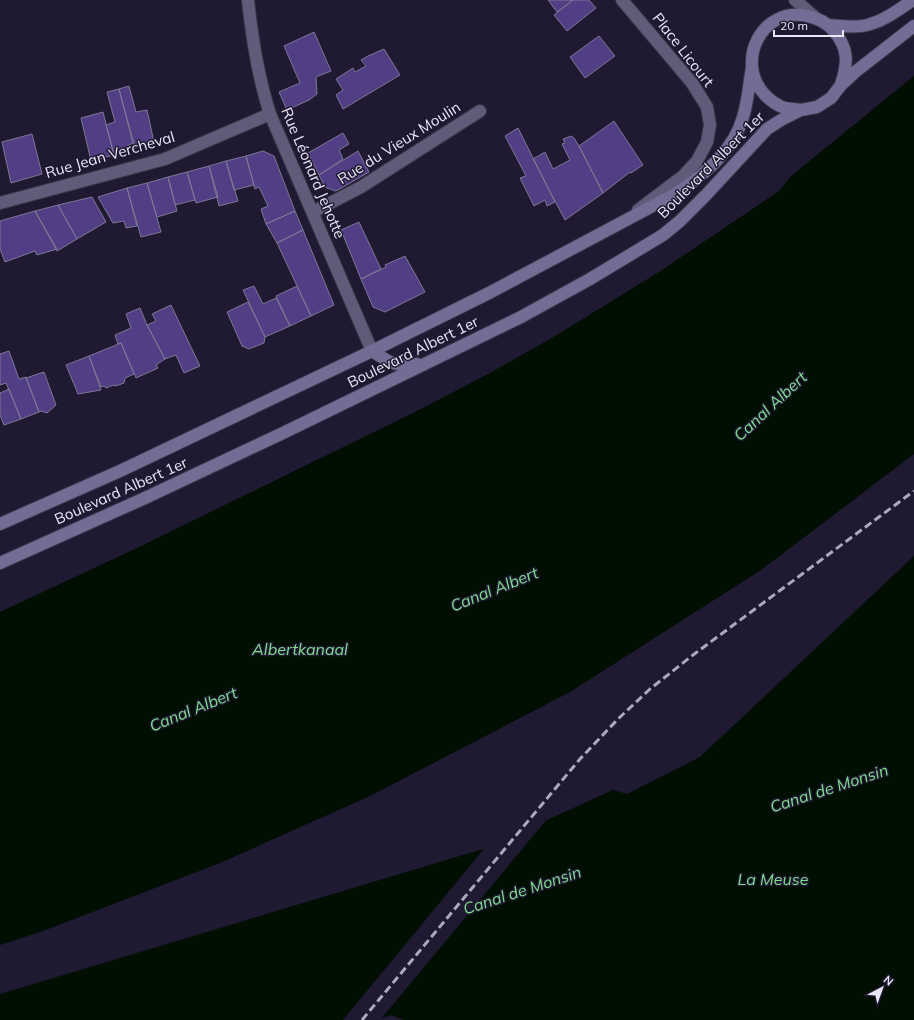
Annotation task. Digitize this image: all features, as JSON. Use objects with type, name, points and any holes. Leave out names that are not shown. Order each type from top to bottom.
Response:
[{"type":"main road","name":"Boulevard Albert 1er","points":[[829,25],[866,25],[892,15],[913,0]]},
{"type":"main road","name":"Boulevard Albert 1er","points":[[801,110],[784,108],[770,100],[759,89],[753,75],[751,60],[754,46],[762,32],[773,22],[786,16],[802,14],[816,18],[829,25],[840,38],[846,53],[846,70],[841,85]]},
{"type":"main road","name":"Boulevard Albert 1er","points":[[0,563],[186,480],[545,304],[590,279],[663,235],[680,221],[706,195],[767,129],[801,110],[817,107],[831,98],[841,85],[855,72],[914,26]]},
{"type":"main road","name":"Boulevard Albert 1er","points":[[0,524],[127,468],[372,352],[489,293],[677,193],[702,175],[719,158],[735,135],[743,117],[752,67]]},
{"type":"main road","points":[[372,352],[384,360],[402,366],[428,362]]},
{"type":"street","name":"Rue Léonard Jehotte","points":[[248,0],[263,91],[270,114],[372,352]]},
{"type":"street","name":"Place Licourt","points":[[615,226],[684,176],[697,161],[707,142],[710,125],[707,107],[692,83],[622,0]]},
{"type":"street","points":[[795,0],[816,18]]},
{"type":"street","name":"Rue du Vieux Moulin","points":[[313,212],[361,187],[480,111]]},
{"type":"street","name":"Rue Jean Vercheval","points":[[0,203],[165,159],[270,114]]},
{"type":"water","name":"Albertkanaal","points":[[914,76],[914,454],[761,570],[570,692],[370,796],[220,863],[43,931],[0,945],[0,612],[137,548],[415,412],[488,374],[555,336],[659,272],[779,191],[791,176]]},
{"type":"water","name":"La Meuse","points":[[914,556],[914,1020],[404,1020],[391,1015],[375,1020],[0,1020],[0,994],[483,849],[613,790],[627,794],[700,757]]},
{"type":"pier","points":[[548,818],[380,1020],[343,1020],[488,844]]},
{"type":"building","points":[[548,0],[573,0],[557,12]]},
{"type":"building","points":[[573,0],[589,0],[596,8],[567,31],[554,15]]},
{"type":"building","points":[[314,32],[331,71],[316,77],[317,94],[309,100],[287,110],[279,92],[300,83],[284,46]]},
{"type":"building","points":[[599,36],[615,56],[585,78],[570,57]]},
{"type":"building","points":[[384,49],[400,75],[343,109],[336,95],[343,90],[336,79],[353,68],[355,72],[366,66],[361,60]]},
{"type":"building","points":[[129,86],[136,112],[147,110],[154,142],[135,148],[119,89]]},
{"type":"building","points":[[119,89],[133,143],[127,146],[129,151],[114,155],[106,125],[115,122],[107,92]]},
{"type":"building","points":[[103,112],[114,155],[91,161],[81,118]]},
{"type":"building","points":[[614,121],[643,165],[631,173],[630,172],[603,193],[579,146]]},
{"type":"building","points":[[518,128],[555,202],[547,206],[545,200],[534,206],[520,178],[526,176],[505,136]]},
{"type":"building","points":[[343,133],[349,144],[339,150],[343,159],[319,175],[308,153]]},
{"type":"building","points":[[32,134],[42,174],[11,183],[2,142]]},
{"type":"building","points":[[571,136],[579,146],[603,193],[565,220],[533,159],[545,152],[553,169],[570,160],[562,144],[565,143],[563,139]]},
{"type":"building","points":[[263,151],[274,156],[295,211],[266,224],[261,209],[268,206],[259,187],[255,189],[246,156]]},
{"type":"building","points":[[358,151],[369,172],[338,190],[335,191],[325,187],[319,175]]},
{"type":"building","points":[[246,156],[254,185],[234,190],[226,161]]},
{"type":"building","points":[[226,161],[238,201],[219,206],[209,166]]},
{"type":"building","points":[[209,166],[218,197],[196,203],[187,172]]},
{"type":"building","points":[[187,172],[195,200],[175,205],[168,177]]},
{"type":"building","points":[[168,177],[177,211],[157,217],[147,183]]},
{"type":"building","points":[[147,183],[161,232],[141,237],[127,188]]},
{"type":"building","points":[[127,188],[137,226],[126,228],[124,221],[113,223],[98,197]]},
{"type":"building","points":[[92,197],[106,222],[77,239],[58,205]]},
{"type":"building","points":[[58,205],[77,239],[57,251],[35,211]]},
{"type":"building","points":[[35,211],[57,249],[37,255],[35,251],[5,262],[0,249],[0,221]]},
{"type":"building","points":[[295,211],[303,230],[277,243],[266,224]]},
{"type":"building","points":[[359,222],[381,269],[361,279],[341,230]]},
{"type":"building","points":[[303,230],[334,305],[311,316],[277,243]]},
{"type":"building","points":[[405,256],[425,292],[385,312],[373,307],[361,279],[386,267],[385,265]]},
{"type":"building","points":[[254,286],[263,304],[276,298],[290,326],[265,337],[243,290]]},
{"type":"building","points":[[297,286],[311,316],[290,326],[276,296]]},
{"type":"building","points":[[248,302],[265,337],[264,343],[249,349],[242,346],[227,312]]},
{"type":"building","points":[[171,305],[200,366],[184,373],[176,355],[165,359],[147,325],[156,321],[152,314]]},
{"type":"building","points":[[140,308],[165,359],[156,365],[158,368],[136,378],[121,343],[118,344],[115,335],[131,328],[126,314]]},
{"type":"building","points":[[121,343],[134,374],[125,378],[124,383],[106,388],[104,386],[101,387],[89,356]]},
{"type":"building","points":[[9,351],[19,379],[26,377],[39,412],[21,419],[6,383],[0,385],[0,354]]},
{"type":"building","points":[[89,356],[101,390],[78,394],[66,365]]},
{"type":"building","points":[[44,372],[56,405],[47,413],[41,411],[39,412],[26,378]]},
{"type":"building","points":[[9,389],[21,419],[4,425],[0,415],[0,393]]},
{"type":"railway","points":[[362,1020],[580,759],[618,719],[650,689],[693,655],[914,491]]},
{"type":"water label","name":"Canal Albert","points":[[770,406]]},
{"type":"water label","name":"Canal Albert","points":[[494,589]]},
{"type":"water label","name":"Canal Albert","points":[[193,709]]},
{"type":"water label","name":"Canal de Monsin","points":[[829,788]]},
{"type":"water label","name":"Canal de Monsin","points":[[522,890]]}]
